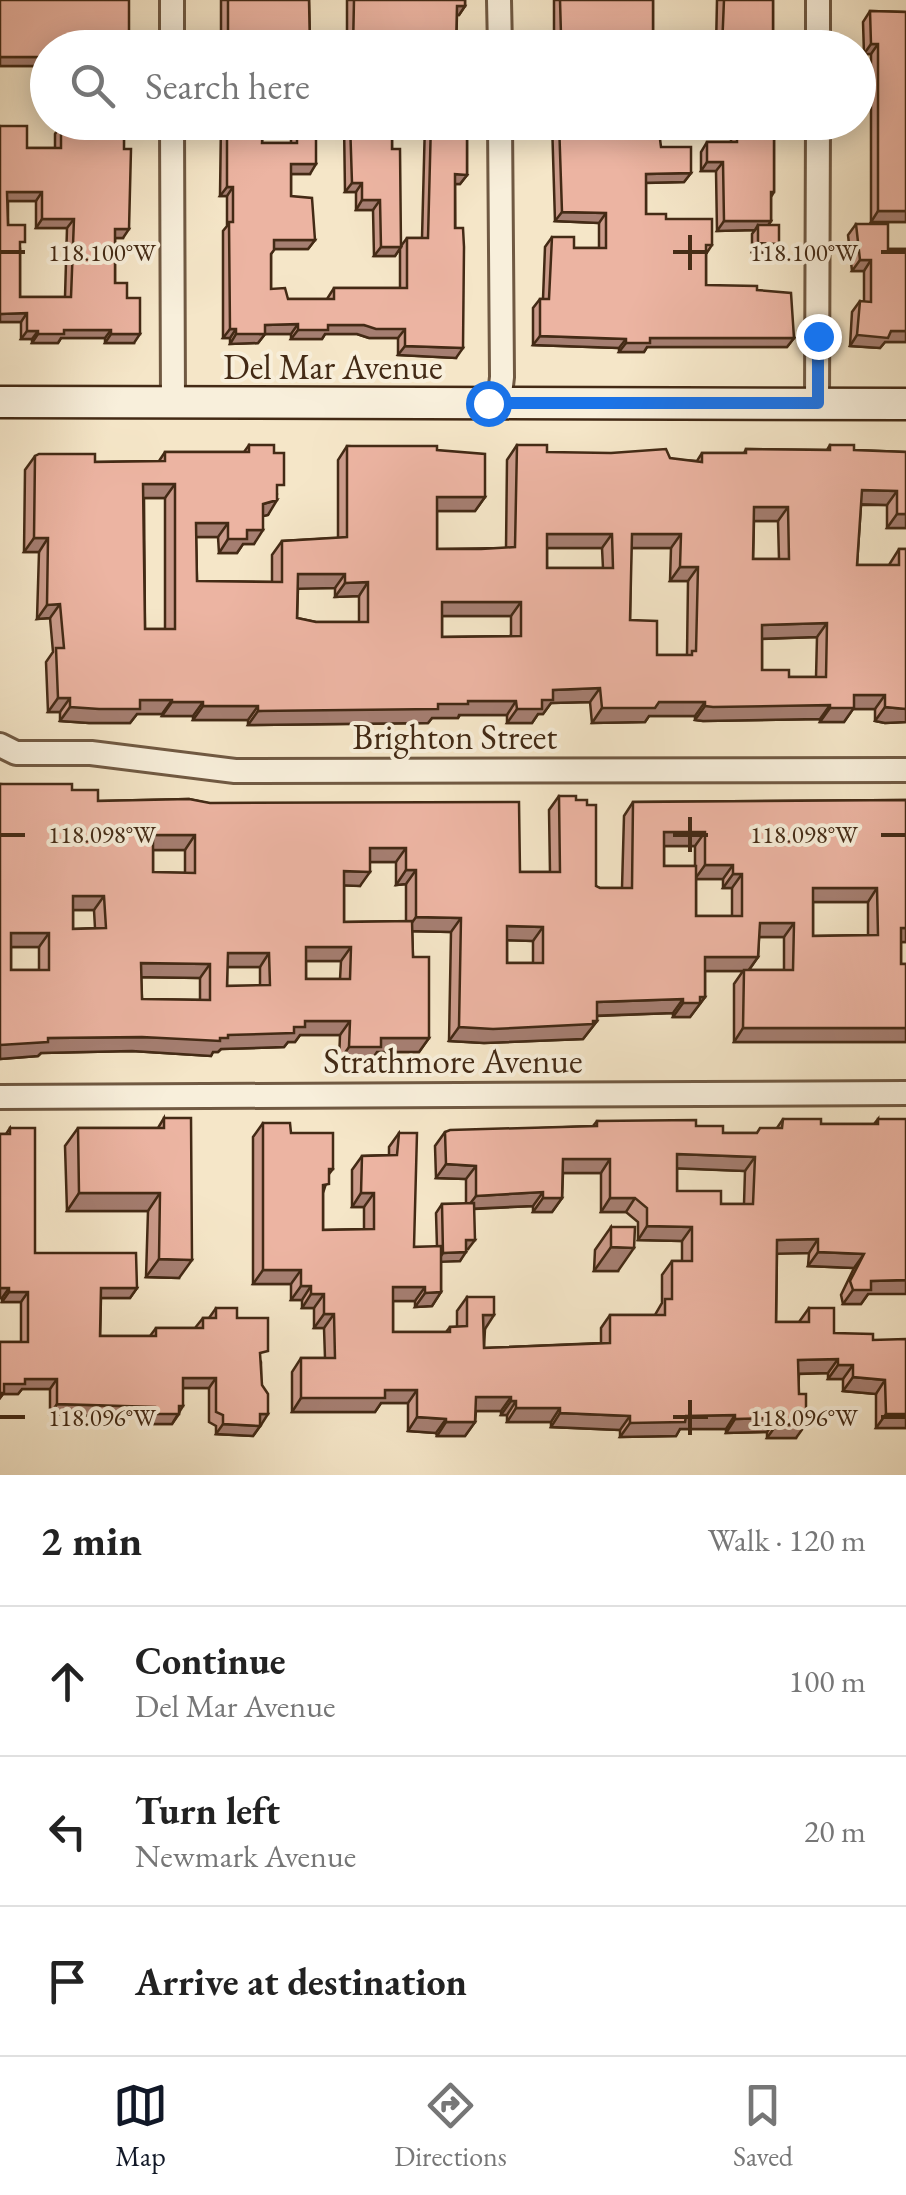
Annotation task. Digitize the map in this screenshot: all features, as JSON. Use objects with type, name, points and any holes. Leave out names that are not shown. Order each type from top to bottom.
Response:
[{"type":"main road","name":"Del Mar Avenue","points":[[0,402],[906,404]]},
{"type":"street","points":[[172,0],[172,30]]},
{"type":"street","points":[[500,0],[500,30]]},
{"type":"street","points":[[818,0],[818,30]]},
{"type":"street","points":[[172,140],[174,404]]},
{"type":"street","points":[[499,403],[500,140]]},
{"type":"street","points":[[818,140],[818,403]]},
{"type":"street","name":"Brighton Street","points":[[3,748],[108,755],[235,771],[906,770]]},
{"type":"street","name":"Strathmore Avenue","points":[[0,1096],[906,1093]]},
{"type":"building","points":[[0,0],[129,0],[129,30],[30,30],[30,57],[0,57]]},
{"type":"building","points":[[228,0],[309,0],[310,30],[228,30]]},
{"type":"building","points":[[354,0],[465,0],[465,6],[457,6],[456,30],[353,30]]},
{"type":"building","points":[[560,0],[653,0],[653,30],[561,30]]},
{"type":"building","points":[[724,0],[773,0],[773,30],[723,30]]},
{"type":"building","points":[[870,11],[906,12],[906,211],[878,211],[878,44],[876,30],[871,30]]},
{"type":"building","points":[[0,126],[27,126],[27,148],[61,148],[61,140],[124,140],[124,149],[131,149],[129,229],[115,229],[115,283],[127,283],[127,298],[140,298],[140,334],[64,330],[64,334],[38,334],[27,331],[27,313],[0,314]],"holes":[[[7,192],[42,192],[42,219],[74,219],[71,297],[20,297],[20,242],[25,242],[25,225],[8,225]]]},
{"type":"building","points":[[227,140],[316,140],[316,164],[291,164],[291,196],[312,198],[315,240],[274,240],[271,289],[285,288],[288,299],[334,299],[334,288],[407,288],[407,238],[428,238],[431,140],[467,140],[467,175],[455,174],[455,228],[463,228],[464,247],[463,348],[405,346],[405,329],[364,325],[298,330],[298,324],[265,325],[265,334],[236,334],[236,329],[230,329],[229,222],[233,222],[233,187],[227,187]]},
{"type":"building","points":[[351,140],[392,140],[392,149],[400,149],[401,247],[381,247],[380,200],[362,200],[362,183],[352,183]]},
{"type":"building","points":[[560,140],[660,140],[661,147],[691,147],[691,173],[646,174],[646,214],[666,214],[666,219],[712,219],[712,245],[706,245],[706,285],[757,286],[757,290],[791,293],[794,338],[650,338],[650,343],[626,343],[626,339],[540,336],[540,299],[549,299],[552,237],[574,237],[574,248],[606,248],[606,213],[562,212]]},
{"type":"building","points":[[774,140],[771,221],[724,221],[723,162],[707,162],[707,142]]},
{"type":"building","points":[[856,224],[888,224],[888,249],[906,249],[906,331],[891,331],[888,338],[857,335],[860,301],[871,302],[871,260],[860,260]]},
{"type":"building","points":[[758,225],[779,225],[779,244],[758,243]]},
{"type":"building","points":[[249,445],[274,445],[274,453],[284,453],[284,485],[277,485],[277,500],[263,504],[263,530],[247,530],[247,539],[228,539],[228,523],[196,523],[197,581],[282,582],[282,541],[347,537],[347,446],[437,446],[437,450],[485,454],[485,497],[437,497],[437,549],[515,547],[517,445],[547,445],[547,452],[666,449],[670,458],[702,462],[702,453],[746,453],[746,449],[830,450],[830,445],[854,445],[854,450],[906,452],[906,514],[897,514],[897,491],[862,490],[857,565],[899,565],[899,549],[906,549],[906,709],[885,707],[885,695],[854,695],[854,708],[713,707],[705,706],[705,702],[659,702],[655,708],[602,708],[600,688],[553,690],[553,700],[542,700],[542,709],[517,709],[516,701],[438,704],[438,709],[258,711],[258,706],[203,706],[203,702],[172,700],[140,700],[140,709],[70,707],[70,698],[58,698],[56,648],[64,648],[60,604],[47,605],[48,538],[34,538],[35,456],[95,454],[95,462],[165,461],[165,452],[249,452]],"holes":[[[143,484],[175,484],[175,629],[145,629]],[[754,507],[788,507],[789,559],[753,559]],[[547,534],[612,534],[613,568],[547,568]],[[632,534],[681,534],[680,567],[698,567],[696,651],[692,655],[657,655],[657,621],[630,620]],[[298,574],[345,574],[345,583],[368,582],[368,622],[297,618]],[[442,602],[521,602],[521,636],[442,637]],[[827,623],[826,677],[789,677],[789,670],[762,670],[762,625]]]},
{"type":"building","points":[[0,784],[72,784],[72,790],[98,790],[98,801],[519,802],[520,872],[560,872],[559,796],[576,796],[576,800],[587,800],[587,805],[596,805],[596,886],[600,888],[632,888],[633,802],[906,800],[906,928],[901,928],[901,964],[906,964],[906,1028],[743,1028],[744,970],[793,970],[794,923],[760,923],[758,957],[705,957],[705,997],[700,997],[700,1003],[683,1003],[683,999],[597,1002],[597,1021],[593,1024],[459,1027],[461,918],[416,917],[416,870],[406,870],[406,848],[370,848],[370,872],[344,871],[344,922],[412,921],[413,957],[429,957],[429,1038],[381,1038],[381,1047],[349,1047],[350,1021],[305,1021],[305,1027],[294,1027],[294,1033],[228,1035],[220,1041],[48,1038],[48,1042],[0,1045]],"holes":[[[664,832],[705,832],[705,865],[733,865],[733,874],[742,874],[742,916],[696,916],[696,866],[664,866]],[[153,835],[195,835],[195,873],[153,872]],[[813,888],[877,888],[878,935],[813,936]],[[73,896],[104,896],[106,928],[73,929]],[[507,926],[543,927],[543,963],[507,963]],[[11,933],[49,933],[49,970],[11,970]],[[306,947],[351,947],[350,979],[306,979]],[[228,953],[269,953],[270,985],[227,986]],[[141,963],[210,964],[210,1000],[142,999]]]},
{"type":"building","points":[[164,1118],[191,1118],[192,1260],[159,1259],[160,1193],[79,1193],[78,1128],[164,1128]]},
{"type":"building","points":[[783,1119],[878,1124],[878,1119],[906,1119],[906,1280],[871,1281],[871,1290],[853,1290],[850,1281],[864,1254],[818,1252],[818,1239],[777,1240],[776,1322],[809,1322],[809,1308],[834,1308],[834,1333],[873,1334],[873,1340],[906,1339],[906,1414],[886,1414],[885,1380],[853,1377],[853,1365],[838,1365],[838,1359],[798,1360],[799,1394],[806,1394],[806,1424],[777,1424],[777,1418],[735,1419],[735,1415],[686,1416],[685,1422],[630,1423],[630,1416],[560,1413],[560,1408],[516,1408],[511,1397],[476,1397],[475,1422],[446,1422],[417,1417],[417,1390],[385,1390],[385,1398],[301,1398],[301,1358],[335,1358],[334,1314],[324,1314],[324,1294],[311,1294],[311,1286],[301,1286],[301,1270],[263,1270],[263,1123],[290,1123],[291,1133],[333,1133],[333,1169],[329,1169],[329,1184],[323,1185],[323,1230],[374,1229],[374,1193],[361,1193],[362,1156],[397,1155],[399,1133],[417,1133],[414,1247],[441,1246],[441,1292],[425,1293],[425,1287],[393,1287],[393,1332],[450,1332],[450,1327],[467,1326],[467,1297],[494,1297],[494,1315],[483,1315],[484,1348],[610,1343],[610,1315],[665,1315],[665,1299],[672,1299],[672,1261],[692,1261],[692,1227],[647,1226],[647,1208],[635,1198],[610,1198],[610,1159],[563,1159],[562,1198],[543,1198],[543,1192],[476,1196],[476,1166],[446,1164],[445,1132],[597,1126],[597,1121],[696,1120],[696,1126],[723,1126],[723,1133],[782,1128]],"holes":[[[677,1154],[755,1157],[753,1204],[721,1204],[721,1191],[677,1191]]]},
{"type":"building","points":[[10,1128],[35,1128],[35,1253],[136,1253],[137,1288],[101,1288],[100,1336],[156,1336],[156,1328],[203,1328],[203,1318],[216,1318],[216,1308],[237,1308],[237,1318],[268,1318],[268,1351],[260,1353],[268,1414],[260,1414],[260,1426],[223,1424],[223,1415],[216,1412],[216,1378],[183,1378],[183,1406],[179,1406],[179,1414],[155,1414],[155,1407],[57,1404],[57,1379],[25,1379],[25,1384],[4,1384],[4,1393],[0,1393],[0,1342],[28,1342],[28,1292],[0,1288],[0,1134],[10,1134]]},
{"type":"building","points":[[474,1203],[475,1240],[466,1240],[466,1252],[443,1253],[442,1204]]},
{"type":"building","points":[[611,1227],[635,1227],[634,1248],[611,1247]]},
{"type":"route","points":[[488,403],[818,403],[818,336]]}]
